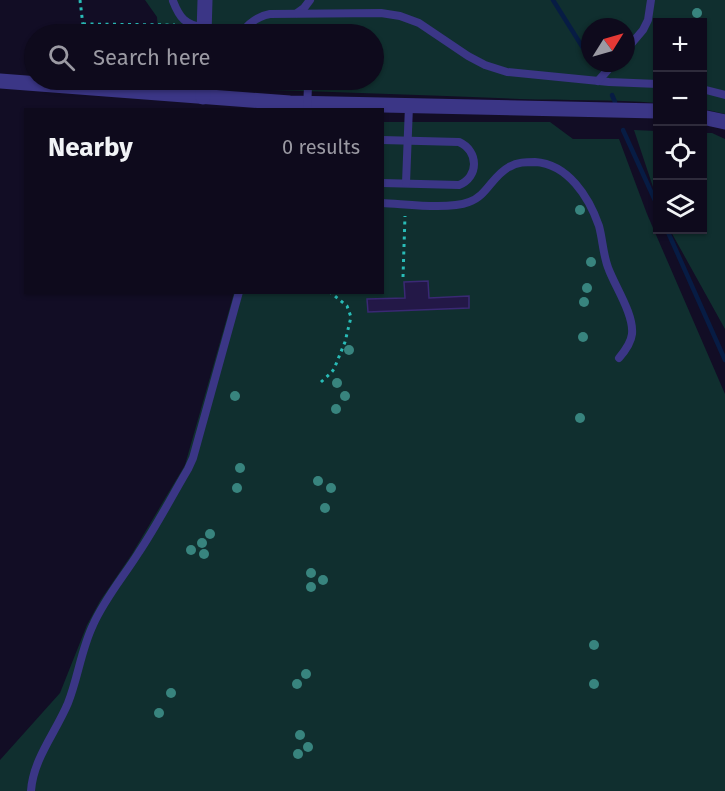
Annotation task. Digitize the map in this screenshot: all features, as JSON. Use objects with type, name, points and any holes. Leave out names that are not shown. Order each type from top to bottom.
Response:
[{"type":"street","points":[[204,24],[205,0]]},
{"type":"street","points":[[0,81],[24,83]]},
{"type":"street","points":[[114,90],[290,103],[653,111]]},
{"type":"street","points":[[203,90],[203,97]]},
{"type":"street","points":[[707,118],[725,122]]},
{"type":"lane","points":[[297,13],[310,0]]},
{"type":"lane","points":[[635,39],[648,20],[651,0]]},
{"type":"lane","points":[[173,1],[183,21],[189,23]]},
{"type":"lane","points":[[251,24],[263,15],[270,14],[381,13],[400,16],[419,23],[468,56],[485,65],[507,72],[653,84]]},
{"type":"lane","points":[[597,81],[606,72]]},
{"type":"lane","points":[[307,108],[308,90]]},
{"type":"lane","points":[[707,90],[725,95]]},
{"type":"lane","points":[[406,183],[409,106]]},
{"type":"lane","points":[[384,140],[459,142],[471,151],[474,169],[472,176],[459,185],[384,183]]},
{"type":"lane","points":[[384,203],[448,206],[463,204],[480,195],[502,171],[511,165],[541,162],[560,170],[580,189],[588,201],[598,223],[608,268],[632,326],[630,342],[619,358]]},
{"type":"lane","points":[[31,791],[36,767],[68,702],[83,648],[103,605],[139,552],[193,458],[238,294]]},
{"type":"path","points":[[80,0],[83,24]]},
{"type":"path","points":[[403,277],[406,204]]},
{"type":"path","points":[[321,382],[334,369],[345,342],[351,317],[347,306],[332,294]]},
{"type":"green space","points":[[145,0],[725,0],[725,114],[707,110],[707,18],[653,18],[653,103],[268,90],[384,90],[384,24],[157,24],[157,17]]},
{"type":"green space","points":[[384,122],[550,122],[573,139],[619,139],[653,228],[653,234],[656,234],[725,394],[725,791],[0,791],[0,760],[60,693],[87,625],[100,601],[132,554],[185,465],[234,294],[384,294]]},
{"type":"green space","points":[[634,130],[653,131],[653,187]]},
{"type":"green space","points":[[707,133],[725,139],[725,329],[672,234],[707,234]]},
{"type":"building","points":[[428,281],[429,298],[469,296],[469,308],[368,312],[367,299],[405,298],[404,282]]},
{"type":"waterway","points":[[553,0],[581,45]]},
{"type":"waterway","points":[[612,95],[615,102]]},
{"type":"waterway","points":[[623,130],[653,196]]},
{"type":"waterway","points":[[669,234],[725,360]]}]
